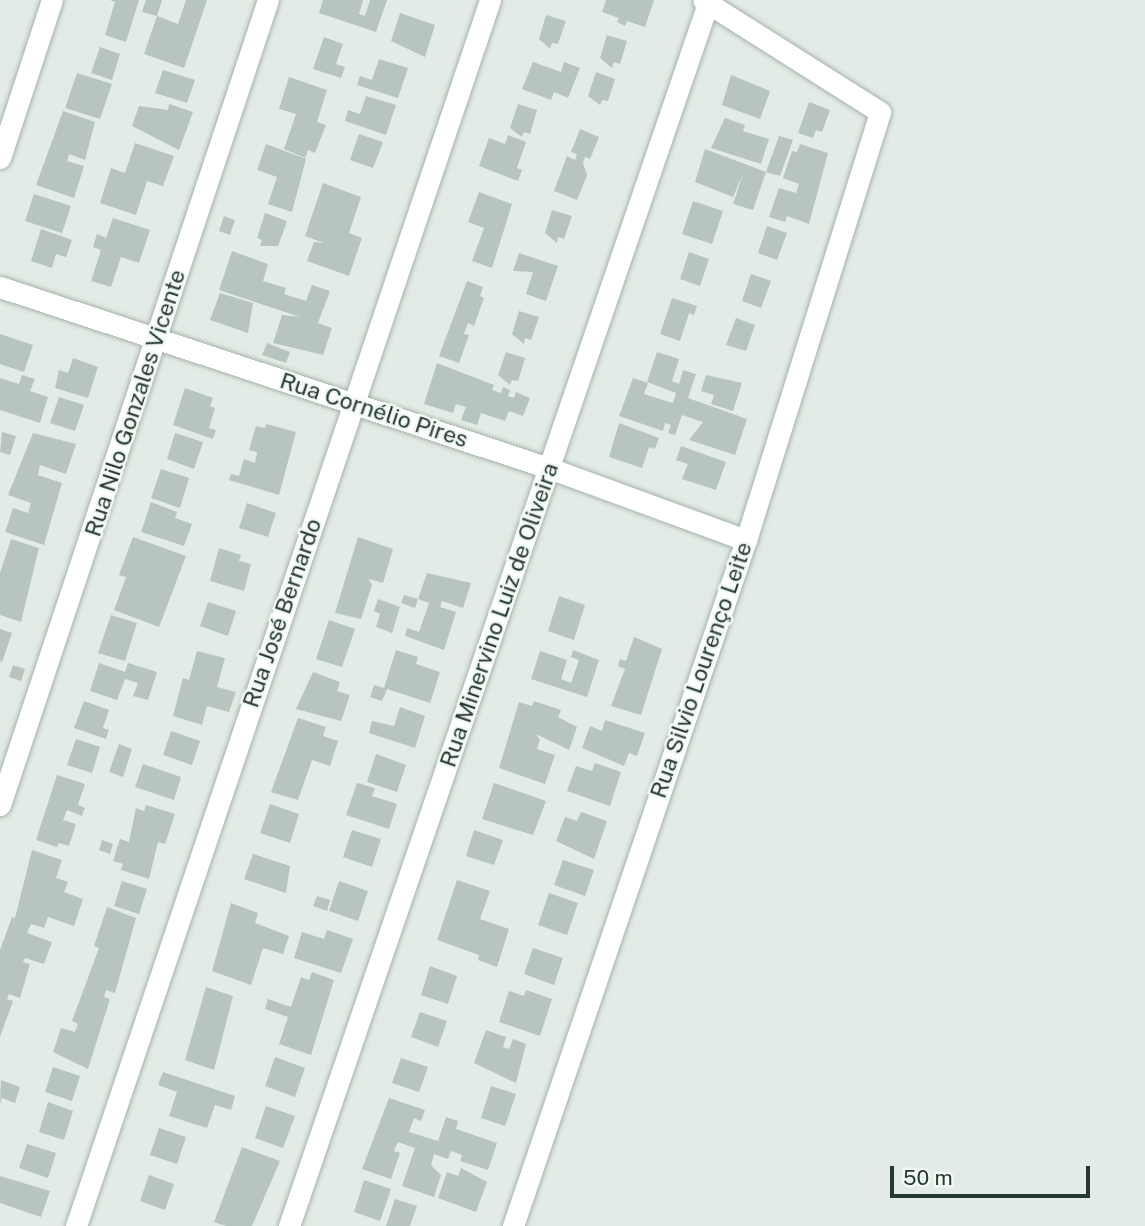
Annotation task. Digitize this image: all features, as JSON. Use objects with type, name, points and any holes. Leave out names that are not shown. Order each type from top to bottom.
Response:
[{"type":"street","points":[[0,158],[52,0]]},
{"type":"street","name":"Rua Nilo Gonzales Vicente","points":[[0,805],[268,0]]},
{"type":"street","name":"Rua José Bernardo","points":[[76,1226],[352,402],[490,0]]},
{"type":"street","name":"Rua Silvio Lourenço Leite","points":[[513,1226],[746,540],[880,112],[706,2]]},
{"type":"street","name":"Rua Minervino Luiz de Oliveira","points":[[289,1226],[706,2]]},
{"type":"street","name":"Rua Cornélio Pires","points":[[0,287],[549,468],[746,540]]},
{"type":"building","points":[[110,0],[139,0],[126,42],[105,35],[115,2]]},
{"type":"building","points":[[146,0],[162,0],[157,16],[142,12]]},
{"type":"building","points":[[186,0],[207,0],[184,68],[144,54],[157,16],[178,24]]},
{"type":"building","points":[[323,0],[363,0],[359,14],[365,16],[370,0],[387,0],[376,32],[319,13]]},
{"type":"building","points":[[606,0],[654,0],[645,27],[627,21],[625,26],[617,22],[619,18],[602,12]]},
{"type":"building","points":[[400,13],[435,25],[425,57],[391,41]]},
{"type":"building","points":[[546,15],[566,21],[558,44],[552,43],[550,49],[539,39]]},
{"type":"building","points":[[607,35],[627,41],[620,64],[614,62],[612,68],[600,58]]},
{"type":"building","points":[[324,37],[343,44],[336,64],[345,67],[341,78],[313,69]]},
{"type":"building","points":[[100,47],[120,54],[112,80],[91,73]]},
{"type":"building","points":[[379,59],[408,68],[398,98],[357,85],[360,76],[372,80]]},
{"type":"building","points":[[533,62],[561,72],[564,62],[580,68],[568,98],[554,92],[551,100],[522,89]]},
{"type":"building","points":[[163,70],[195,80],[187,103],[155,93]]},
{"type":"building","points":[[596,72],[615,79],[608,101],[602,100],[600,105],[588,96]]},
{"type":"building","points":[[77,73],[112,84],[100,119],[65,108]]},
{"type":"building","points":[[731,75],[770,91],[760,119],[722,105]]},
{"type":"building","points":[[289,77],[327,90],[317,122],[326,125],[315,153],[308,150],[305,158],[284,149],[296,114],[279,109]]},
{"type":"building","points":[[366,96],[396,105],[386,135],[345,121],[348,110],[360,114]]},
{"type":"building","points":[[809,102],[830,110],[822,132],[816,130],[813,138],[798,133]]},
{"type":"building","points":[[169,104],[193,112],[179,150],[132,126],[139,106],[168,110]]},
{"type":"building","points":[[518,104],[537,110],[530,134],[524,132],[522,137],[510,128]]},
{"type":"building","points":[[63,111],[95,122],[85,160],[69,154],[67,161],[84,166],[74,198],[36,185]]},
{"type":"building","points":[[725,118],[745,125],[743,131],[769,139],[761,164],[711,148]]},
{"type":"building","points":[[580,129],[599,137],[590,159],[585,157],[583,163],[587,175],[577,200],[554,191],[567,156],[575,160],[577,154],[571,152]]},
{"type":"building","points":[[359,134],[383,142],[373,168],[350,160]]},
{"type":"building","points":[[508,135],[526,142],[517,168],[522,170],[518,181],[479,166],[489,138],[505,144]]},
{"type":"building","points":[[779,136],[793,140],[780,176],[766,172]]},
{"type":"building","points":[[135,143],[174,156],[163,186],[147,181],[136,215],[100,203],[111,168],[125,173]]},
{"type":"building","points":[[266,144],[306,159],[292,212],[268,204],[277,177],[257,170]]},
{"type":"building","points":[[800,144],[828,153],[809,224],[787,216],[785,222],[769,217],[779,188],[796,193],[799,184],[783,178],[792,151],[797,152]]},
{"type":"building","points":[[705,149],[766,172],[753,210],[733,204],[743,174],[733,197],[695,182]]},
{"type":"building","points":[[323,183],[361,197],[349,233],[362,238],[349,276],[307,261],[314,242],[324,243],[305,236]]},
{"type":"building","points":[[479,192],[512,204],[492,268],[472,261],[484,228],[468,222]]},
{"type":"building","points":[[34,194],[71,206],[62,233],[25,221]]},
{"type":"building","points":[[693,201],[723,211],[712,244],[682,234]]},
{"type":"building","points":[[552,210],[572,216],[564,239],[558,237],[557,243],[545,233]]},
{"type":"building","points":[[265,213],[287,221],[278,246],[260,246],[262,240],[257,238]]},
{"type":"building","points":[[224,216],[235,220],[230,235],[219,231]]},
{"type":"building","points":[[113,218],[150,230],[139,263],[121,257],[111,287],[91,281],[101,250],[93,247],[97,234],[106,238]]},
{"type":"building","points":[[767,226],[787,233],[777,260],[758,253]]},
{"type":"building","points":[[41,229],[72,240],[66,257],[56,254],[52,268],[31,261]]},
{"type":"building","points":[[232,251],[268,264],[263,281],[286,288],[284,294],[306,301],[312,285],[330,291],[318,323],[332,328],[323,355],[273,343],[282,315],[300,317],[219,290]]},
{"type":"building","points":[[689,252],[709,259],[700,286],[680,279]]},
{"type":"building","points":[[519,253],[558,266],[546,301],[526,294],[533,272],[513,271]]},
{"type":"building","points":[[751,274],[771,281],[761,308],[742,301]]},
{"type":"building","points":[[467,281],[483,287],[480,296],[484,298],[474,326],[468,323],[464,334],[469,335],[459,363],[439,356]]},
{"type":"building","points":[[220,293],[253,303],[248,333],[210,320]]},
{"type":"building","points":[[672,298],[697,306],[694,315],[689,313],[680,341],[660,334]]},
{"type":"building","points":[[519,311],[539,317],[531,340],[525,338],[524,344],[512,334]]},
{"type":"building","points":[[736,318],[755,325],[746,351],[726,345]]},
{"type":"building","points":[[0,334],[33,345],[24,372],[0,364]]},
{"type":"building","points":[[267,343],[290,352],[286,363],[262,355]]},
{"type":"building","points":[[506,352],[525,358],[518,381],[512,380],[510,385],[498,375]]},
{"type":"building","points":[[657,352],[679,359],[672,381],[679,384],[683,370],[696,374],[688,398],[747,419],[735,455],[689,440],[703,422],[682,415],[675,435],[668,433],[671,425],[665,423],[663,431],[619,416],[633,378],[648,383],[644,394],[673,403],[676,393],[647,382]]},
{"type":"building","points":[[73,358],[98,367],[88,398],[55,388],[59,370],[68,373]]},
{"type":"building","points":[[437,363],[494,385],[492,390],[501,393],[503,387],[510,390],[508,396],[514,398],[516,392],[530,398],[523,416],[509,411],[505,421],[481,413],[477,425],[461,420],[466,407],[456,404],[453,413],[424,404]]},
{"type":"building","points":[[22,375],[35,379],[30,391],[48,397],[40,423],[0,410],[0,378],[19,384]]},
{"type":"building","points":[[706,375],[742,383],[733,411],[711,404],[714,395],[701,391]]},
{"type":"building","points":[[185,388],[213,398],[210,406],[215,408],[209,428],[216,430],[213,439],[173,425]]},
{"type":"building","points":[[59,397],[84,405],[75,431],[50,423]]},
{"type":"building","points":[[619,423],[659,438],[655,449],[649,447],[642,468],[609,457]]},
{"type":"building","points":[[266,424],[296,432],[279,495],[229,480],[231,474],[239,476],[244,459],[255,463],[257,452],[249,450],[256,426],[265,428]]},
{"type":"building","points":[[2,432],[16,436],[10,455],[0,452]]},
{"type":"building","points":[[33,433],[76,444],[66,474],[40,465],[38,475],[62,483],[44,545],[5,532],[13,508],[28,513],[31,503],[8,495]]},
{"type":"building","points":[[175,433],[203,442],[194,469],[167,459]]},
{"type":"building","points":[[681,446],[726,462],[716,490],[682,479],[688,464],[676,460]]},
{"type":"building","points":[[161,469],[189,478],[180,508],[151,498]]},
{"type":"building","points":[[151,502],[177,512],[175,518],[192,524],[184,546],[141,532]]},
{"type":"building","points":[[247,503],[276,513],[268,537],[239,528]]},
{"type":"building","points":[[133,537],[186,556],[159,627],[114,610],[126,577],[119,575]]},
{"type":"building","points":[[358,537],[393,549],[383,583],[369,579],[372,585],[361,619],[335,613]]},
{"type":"building","points":[[11,539],[39,548],[21,622],[0,615],[0,573]]},
{"type":"building","points":[[219,548],[241,555],[239,561],[251,564],[244,591],[210,581]]},
{"type":"building","points":[[427,573],[471,583],[463,608],[442,601],[440,607],[456,612],[444,650],[405,636],[407,628],[419,632],[429,603],[418,599]]},
{"type":"building","points":[[404,595],[418,599],[415,608],[401,603]]},
{"type":"building","points":[[559,596],[585,605],[574,640],[548,631]]},
{"type":"building","points":[[378,599],[400,607],[392,633],[376,627],[380,614],[374,611]]},
{"type":"building","points":[[208,602],[236,611],[228,636],[200,626]]},
{"type":"building","points":[[111,615],[137,623],[125,661],[98,653]]},
{"type":"building","points":[[329,620],[355,629],[342,667],[316,659]]},
{"type":"building","points":[[0,629],[12,633],[2,662],[0,661]]},
{"type":"building","points":[[634,637],[662,649],[641,715],[611,706],[625,669],[618,666],[620,659],[626,661]]},
{"type":"building","points":[[396,650],[418,657],[416,664],[440,672],[430,703],[387,689],[382,701],[370,697],[374,685],[384,688]]},
{"type":"building","points":[[573,650],[599,660],[587,697],[531,679],[540,651],[567,660],[561,679],[571,683],[579,660],[571,657]]},
{"type":"building","points":[[197,651],[225,658],[217,687],[236,692],[229,712],[207,706],[202,725],[173,716],[183,678],[189,680]]},
{"type":"building","points":[[99,663],[125,672],[128,663],[157,672],[148,700],[133,696],[138,683],[125,679],[117,700],[90,691]]},
{"type":"building","points":[[13,665],[25,669],[21,681],[9,677]]},
{"type":"building","points":[[313,672],[340,682],[337,691],[350,695],[341,721],[296,709]]},
{"type":"building","points":[[84,701],[109,710],[103,728],[109,730],[106,739],[74,728]]},
{"type":"building","points":[[534,701],[561,710],[558,717],[577,727],[569,750],[536,734],[540,740],[537,749],[555,755],[545,784],[499,768],[519,702],[532,706]]},
{"type":"building","points":[[400,707],[425,716],[415,748],[369,733],[372,721],[394,726]]},
{"type":"building","points":[[298,718],[326,727],[323,736],[338,741],[330,766],[312,760],[298,800],[271,792]]},
{"type":"building","points":[[605,720],[645,733],[637,756],[629,753],[624,766],[582,748],[590,726],[602,731]]},
{"type":"building","points":[[171,731],[200,741],[192,765],[163,755]]},
{"type":"building","points":[[76,739],[100,747],[92,773],[67,765]]},
{"type":"building","points":[[119,744],[132,749],[123,777],[109,772]]},
{"type":"building","points":[[376,754],[406,765],[397,792],[367,782]]},
{"type":"building","points":[[595,763],[621,772],[610,806],[567,791],[576,766],[592,771]]},
{"type":"building","points":[[143,764],[181,777],[174,800],[135,787]]},
{"type":"building","points":[[57,775],[85,784],[78,805],[85,808],[82,816],[67,810],[63,820],[76,824],[69,846],[59,843],[57,847],[36,840]]},
{"type":"building","points":[[357,783],[375,788],[372,796],[397,804],[389,829],[346,815]]},
{"type":"building","points":[[494,783],[546,801],[533,835],[482,819]]},
{"type":"building","points":[[270,804],[299,814],[290,843],[260,833]]},
{"type":"building","points":[[146,805],[175,814],[165,844],[158,842],[149,879],[121,870],[123,864],[113,861],[120,839],[129,842],[136,808],[144,811]]},
{"type":"building","points":[[581,812],[607,821],[594,859],[556,841],[565,817],[577,821]]},
{"type":"building","points":[[352,830],[381,839],[372,867],[343,857]]},
{"type":"building","points":[[474,830],[503,840],[494,865],[466,856]]},
{"type":"building","points":[[102,840],[113,844],[110,854],[99,850]]},
{"type":"building","points":[[32,850],[62,860],[56,878],[68,882],[64,892],[83,899],[74,926],[48,917],[44,928],[31,924],[27,933],[52,942],[44,964],[25,958],[23,962],[30,964],[20,998],[9,994],[7,999],[13,1001],[0,1037],[0,950],[12,917],[15,918]]},
{"type":"building","points":[[253,854],[290,866],[286,893],[244,879]]},
{"type":"building","points":[[563,860],[594,870],[585,896],[554,885]]},
{"type":"building","points":[[457,880],[490,891],[480,919],[509,929],[497,967],[478,960],[479,955],[437,940]]},
{"type":"building","points":[[122,881],[147,889],[139,914],[114,906]]},
{"type":"building","points":[[339,881],[368,891],[358,921],[329,911]]},
{"type":"building","points":[[549,893],[578,903],[567,935],[538,925]]},
{"type":"building","points":[[317,896],[330,900],[327,911],[313,906]]},
{"type":"building","points":[[231,903],[258,913],[255,923],[289,936],[283,954],[263,948],[251,985],[212,971]]},
{"type":"building","points":[[107,907],[136,918],[115,993],[106,990],[104,997],[110,999],[88,1069],[53,1052],[61,1028],[75,1032],[78,1024],[72,1021],[99,948],[94,946]]},
{"type":"building","points":[[327,930],[353,939],[341,973],[294,958],[302,932],[324,939]]},
{"type":"building","points":[[533,948],[563,958],[554,985],[524,974]]},
{"type":"building","points":[[430,966],[457,976],[448,1004],[421,995]]},
{"type":"building","points":[[312,972],[334,980],[311,1055],[279,1044],[288,1017],[265,1009],[268,999],[291,1007],[301,977],[309,980]]},
{"type":"building","points":[[206,987],[233,996],[214,1070],[185,1060]]},
{"type":"building","points":[[526,990],[552,999],[540,1036],[499,1022],[509,991],[524,996]]},
{"type":"building","points":[[420,1012],[447,1021],[438,1047],[411,1037]]},
{"type":"building","points":[[486,1030],[506,1037],[503,1047],[509,1049],[513,1039],[526,1044],[516,1083],[474,1063]]},
{"type":"building","points":[[275,1057],[305,1068],[295,1097],[265,1086]]},
{"type":"building","points":[[401,1058],[428,1067],[419,1092],[392,1083]]},
{"type":"building","points":[[53,1067],[80,1076],[72,1101],[45,1092]]},
{"type":"building","points":[[163,1072],[235,1096],[231,1110],[215,1105],[207,1128],[169,1116],[177,1092],[158,1085]]},
{"type":"building","points":[[1,1080],[20,1087],[15,1103],[2,1098],[0,1104]]},
{"type":"building","points":[[491,1086],[516,1094],[505,1126],[481,1118]]},
{"type":"building","points":[[389,1098],[425,1110],[421,1121],[414,1118],[409,1132],[438,1141],[446,1117],[458,1121],[456,1129],[497,1143],[488,1170],[460,1161],[462,1155],[451,1151],[448,1159],[434,1154],[431,1165],[441,1175],[434,1197],[402,1186],[415,1148],[398,1142],[394,1151],[400,1153],[391,1179],[362,1169]]},
{"type":"building","points":[[48,1102],[73,1111],[64,1140],[39,1132]]},
{"type":"building","points":[[266,1106],[295,1116],[283,1148],[255,1138]]},
{"type":"building","points":[[159,1128],[186,1137],[177,1164],[150,1155]]},
{"type":"building","points":[[27,1144],[56,1153],[48,1178],[19,1168]]},
{"type":"building","points":[[242,1147],[280,1161],[252,1226],[226,1226],[214,1222]]},
{"type":"building","points":[[461,1168],[487,1182],[476,1212],[438,1198],[447,1172],[458,1176]]},
{"type":"building","points":[[149,1175],[174,1184],[165,1210],[140,1201]]},
{"type":"building","points":[[0,1176],[50,1191],[41,1217],[0,1203]]},
{"type":"building","points":[[364,1180],[391,1189],[380,1221],[354,1212]]},
{"type":"building","points":[[395,1199],[417,1206],[410,1226],[386,1226]]}]
